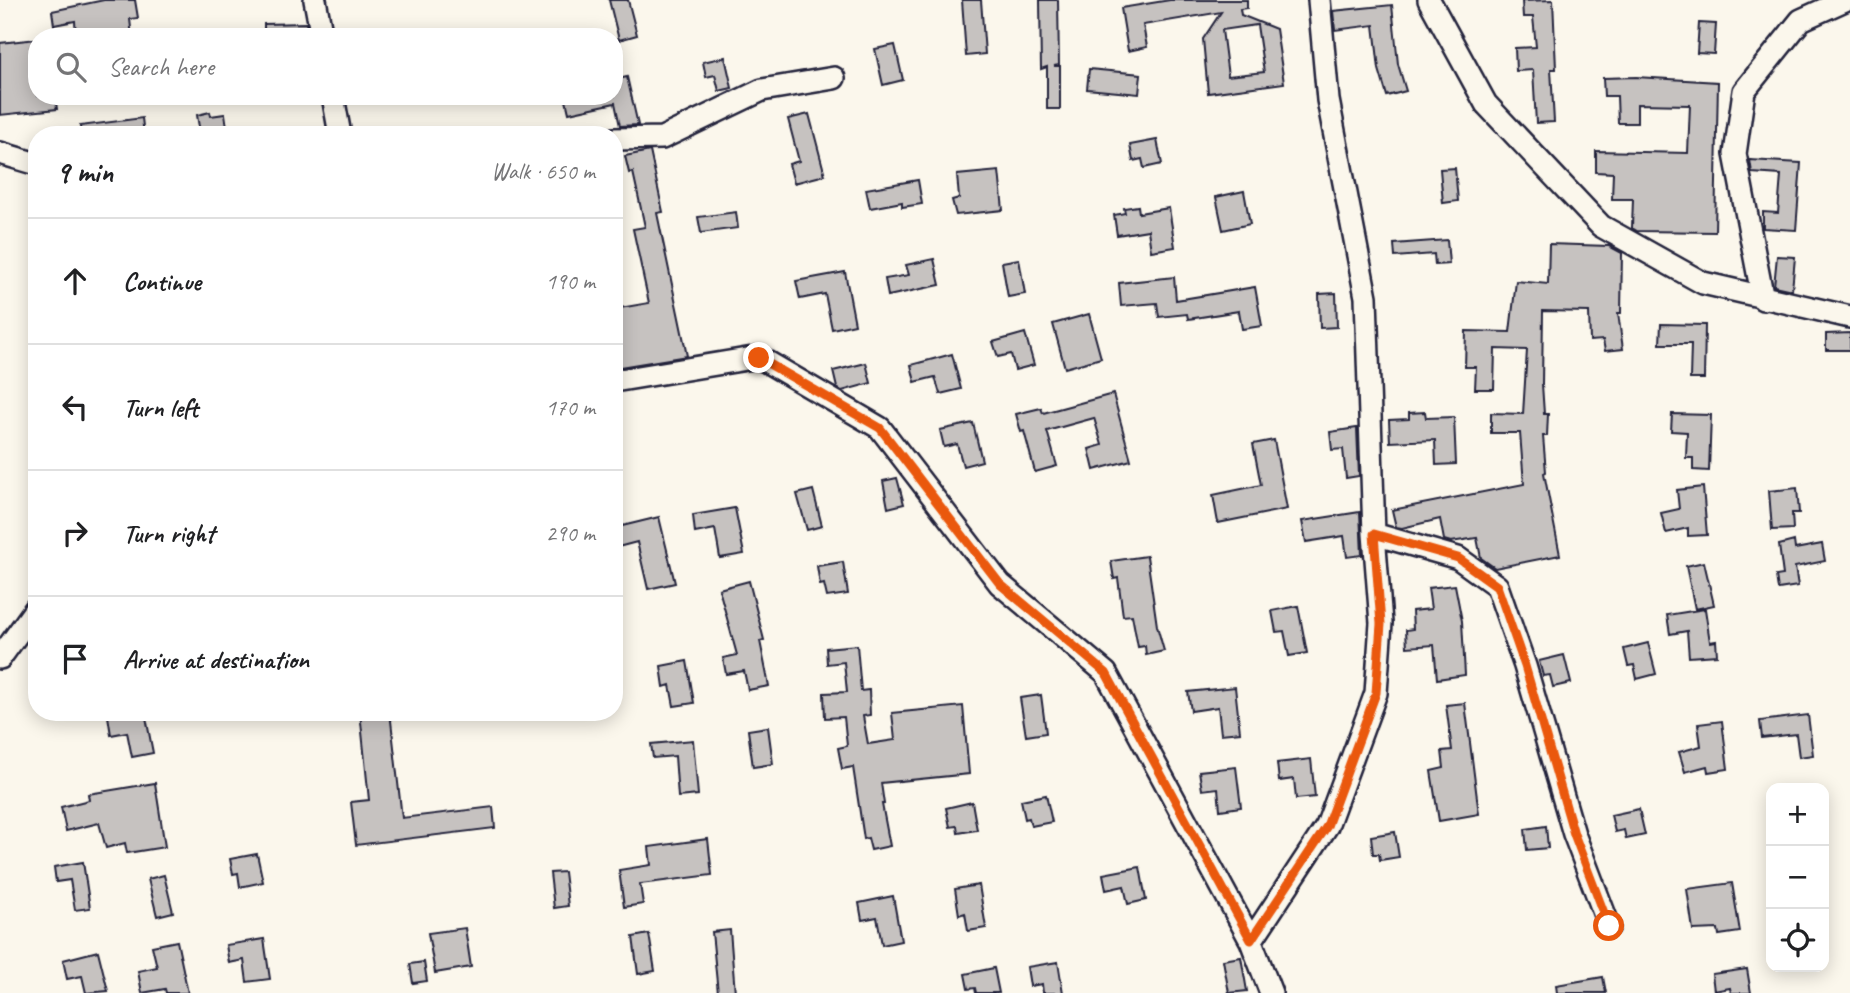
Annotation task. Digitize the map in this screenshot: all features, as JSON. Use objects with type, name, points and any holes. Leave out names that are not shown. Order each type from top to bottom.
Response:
[{"type":"street","points":[[315,0],[320,28]]},
{"type":"street","points":[[1251,940],[1327,826],[1376,693],[1381,624],[1374,534],[1366,297],[1328,100],[1319,0]]},
{"type":"street","points":[[1429,0],[1486,104],[1601,226],[1703,283],[1850,317]]},
{"type":"street","points":[[1763,299],[1735,154],[1744,91],[1801,20],[1845,0]]},
{"type":"street","points":[[623,139],[662,138],[762,90],[834,78]]},
{"type":"street","points":[[335,105],[338,126]]},
{"type":"street","points":[[0,153],[28,161]]},
{"type":"street","points":[[623,381],[759,358],[880,428],[1000,584],[1106,673],[1251,940],[1271,993]]},
{"type":"street","points":[[1374,534],[1458,558],[1497,586],[1525,666],[1574,834],[1609,926]]},
{"type":"street","points":[[0,658],[28,619]]},
{"type":"building","points":[[104,0],[135,0],[138,18],[130,19],[131,28],[75,28],[75,21],[54,25],[52,11]]},
{"type":"building","points":[[609,0],[628,0],[637,35],[623,39],[623,28],[616,28]]},
{"type":"building","points":[[962,0],[981,0],[985,54],[966,56]]},
{"type":"building","points":[[1040,0],[1058,0],[1059,65],[1054,66],[1060,66],[1060,109],[1047,109],[1047,67],[1041,69]]},
{"type":"building","points":[[1170,0],[1247,0],[1247,8],[1240,9],[1241,15],[1276,29],[1284,83],[1208,93],[1203,39],[1221,12],[1143,25],[1147,47],[1128,51],[1121,8]],"holes":[[[1257,25],[1264,72],[1228,76],[1222,30]]]},
{"type":"building","points":[[1553,0],[1556,69],[1551,69],[1554,122],[1536,123],[1533,70],[1516,71],[1515,48],[1536,47],[1533,17],[1523,17],[1522,1]]},
{"type":"building","points":[[1392,5],[1398,64],[1406,91],[1387,96],[1379,69],[1374,25],[1335,30],[1333,11]]},
{"type":"building","points":[[306,23],[307,28],[264,28],[264,24]]},
{"type":"building","points":[[1699,23],[1716,24],[1714,54],[1697,53]]},
{"type":"building","points":[[28,40],[28,105],[56,105],[57,109],[0,115],[0,43]]},
{"type":"building","points":[[895,45],[903,80],[883,85],[875,49]]},
{"type":"building","points":[[725,57],[732,88],[719,91],[715,75],[706,77],[703,62]]},
{"type":"building","points":[[1089,69],[1141,74],[1139,94],[1087,89]]},
{"type":"building","points":[[627,77],[638,125],[620,126],[615,105],[623,105],[623,78]]},
{"type":"building","points":[[1636,77],[1718,82],[1715,232],[1637,231],[1632,228],[1633,199],[1612,199],[1613,173],[1596,172],[1596,151],[1688,153],[1690,105],[1637,104],[1637,123],[1618,123],[1617,96],[1604,96],[1603,78]]},
{"type":"building","points":[[567,105],[606,105],[569,113]]},
{"type":"building","points":[[210,112],[211,116],[225,114],[227,126],[199,126],[197,115]]},
{"type":"building","points":[[809,114],[825,175],[794,183],[789,164],[799,161],[788,119]]},
{"type":"building","points":[[142,118],[143,126],[80,126]]},
{"type":"building","points":[[1157,140],[1162,164],[1144,168],[1142,159],[1133,161],[1130,145]]},
{"type":"building","points":[[650,151],[663,212],[657,213],[687,356],[623,367],[623,307],[649,303],[633,229],[645,227],[633,172],[629,173],[625,156]]},
{"type":"building","points":[[1750,160],[1801,163],[1796,230],[1763,228],[1763,212],[1778,213],[1781,175],[1752,173]]},
{"type":"building","points":[[1455,168],[1458,201],[1443,203],[1440,169]]},
{"type":"building","points":[[999,171],[1003,210],[956,215],[952,200],[959,198],[957,175]]},
{"type":"building","points":[[918,180],[922,204],[902,207],[902,202],[870,208],[866,189]]},
{"type":"building","points":[[1244,191],[1250,224],[1223,230],[1216,197]]},
{"type":"building","points":[[1138,206],[1139,213],[1169,208],[1175,247],[1151,251],[1148,230],[1117,235],[1114,215],[1125,213],[1124,208]]},
{"type":"building","points":[[736,212],[738,228],[701,233],[698,217]]},
{"type":"building","points":[[1447,240],[1449,264],[1435,265],[1434,254],[1395,257],[1394,244]]},
{"type":"building","points":[[1549,244],[1609,246],[1622,253],[1621,313],[1618,313],[1623,349],[1605,351],[1603,340],[1590,341],[1589,312],[1543,311],[1542,384],[1544,414],[1548,414],[1547,436],[1543,436],[1544,473],[1560,555],[1495,568],[1481,558],[1477,538],[1451,542],[1444,540],[1440,519],[1396,527],[1392,510],[1524,484],[1520,433],[1491,433],[1491,413],[1523,414],[1527,350],[1495,349],[1494,389],[1475,389],[1476,367],[1465,367],[1466,331],[1510,332],[1516,281],[1548,284]]},
{"type":"building","points":[[1777,256],[1795,257],[1792,290],[1774,286]]},
{"type":"building","points":[[934,259],[940,285],[888,296],[885,279],[909,275],[906,265]]},
{"type":"building","points":[[1019,259],[1025,294],[1008,297],[1002,262]]},
{"type":"building","points":[[845,272],[855,324],[832,329],[825,294],[800,299],[796,281]]},
{"type":"building","points":[[1174,277],[1176,300],[1255,287],[1262,326],[1242,329],[1239,311],[1188,319],[1187,314],[1159,317],[1157,303],[1121,306],[1119,283]]},
{"type":"building","points":[[1336,293],[1337,327],[1320,328],[1319,294]]},
{"type":"building","points":[[1089,314],[1101,358],[1065,368],[1053,324]]},
{"type":"building","points":[[1661,324],[1705,325],[1704,379],[1690,379],[1691,344],[1660,344]]},
{"type":"building","points":[[1025,333],[1034,365],[1015,370],[1011,354],[998,357],[993,342]]},
{"type":"building","points":[[1850,333],[1850,350],[1826,350],[1826,334]]},
{"type":"building","points":[[952,354],[961,389],[940,394],[935,377],[915,382],[911,365]]},
{"type":"building","points":[[866,363],[871,383],[842,391],[837,388],[833,371]]},
{"type":"building","points":[[1113,394],[1131,460],[1094,470],[1089,449],[1102,445],[1094,418],[1047,431],[1057,466],[1035,472],[1024,431],[1021,432],[1016,414],[1041,408],[1043,413]]},
{"type":"building","points":[[1425,412],[1426,418],[1454,417],[1456,464],[1436,465],[1435,440],[1390,442],[1389,420],[1409,419],[1409,413]]},
{"type":"building","points":[[1672,414],[1711,415],[1709,471],[1693,470],[1693,458],[1686,458],[1687,432],[1671,431]]},
{"type":"building","points":[[973,423],[982,461],[963,466],[957,444],[944,447],[940,430]]},
{"type":"building","points":[[1357,428],[1359,476],[1346,478],[1343,449],[1332,450],[1330,432]]},
{"type":"building","points":[[1274,440],[1287,509],[1218,523],[1213,495],[1261,485],[1253,444]]},
{"type":"building","points":[[897,478],[904,504],[888,508],[883,481]]},
{"type":"building","points":[[1703,487],[1707,535],[1688,536],[1688,528],[1666,533],[1661,513],[1679,509],[1677,490]]},
{"type":"building","points":[[1797,488],[1799,513],[1792,513],[1793,529],[1772,530],[1769,491]]},
{"type":"building","points":[[813,490],[822,526],[807,530],[797,494]]},
{"type":"building","points":[[735,508],[744,554],[720,558],[715,529],[695,533],[693,515]]},
{"type":"building","points":[[1360,512],[1362,555],[1347,557],[1344,536],[1306,542],[1302,521]]},
{"type":"building","points":[[659,517],[675,583],[648,589],[637,542],[623,546],[623,526]]},
{"type":"building","points":[[1794,541],[1795,549],[1822,544],[1825,561],[1795,567],[1798,586],[1778,589],[1776,576],[1783,575],[1779,545]]},
{"type":"building","points":[[1147,556],[1157,626],[1164,651],[1146,655],[1145,646],[1138,647],[1132,615],[1123,616],[1118,578],[1114,579],[1111,561]]},
{"type":"building","points":[[843,562],[848,594],[827,597],[824,584],[820,585],[817,566]]},
{"type":"building","points":[[1704,562],[1714,605],[1695,609],[1686,566]]},
{"type":"building","points":[[749,581],[764,640],[760,641],[769,686],[748,690],[744,671],[726,674],[723,658],[737,655],[719,589]]},
{"type":"building","points":[[1455,585],[1462,621],[1465,675],[1437,679],[1434,645],[1407,647],[1406,630],[1413,629],[1412,611],[1431,609],[1428,588]]},
{"type":"building","points":[[1298,606],[1307,653],[1289,656],[1284,631],[1276,632],[1272,611]]},
{"type":"building","points":[[1705,609],[1710,642],[1716,641],[1717,655],[1689,657],[1687,631],[1670,634],[1667,615]]},
{"type":"building","points":[[1648,643],[1656,674],[1637,679],[1634,665],[1628,666],[1624,649]]},
{"type":"building","points":[[857,645],[861,691],[869,690],[870,715],[863,716],[868,744],[895,740],[892,713],[963,706],[969,774],[881,783],[890,846],[871,850],[868,838],[864,839],[853,767],[842,769],[838,748],[847,746],[844,717],[825,718],[824,693],[847,692],[844,662],[827,664],[826,648]]},
{"type":"building","points":[[1564,655],[1571,683],[1553,687],[1550,675],[1543,676],[1539,661]]},
{"type":"building","points":[[687,661],[694,703],[674,706],[670,685],[664,687],[661,666]]},
{"type":"building","points":[[1235,687],[1240,732],[1221,734],[1218,707],[1191,711],[1188,692]]},
{"type":"building","points":[[1041,695],[1046,733],[1026,736],[1020,698]]},
{"type":"building","points":[[1465,703],[1479,814],[1439,821],[1431,771],[1444,768],[1442,751],[1452,750],[1446,705]]},
{"type":"building","points":[[1808,715],[1813,755],[1799,757],[1796,734],[1762,738],[1760,721]]},
{"type":"building","points":[[109,721],[147,721],[153,753],[132,757],[127,732],[111,735]]},
{"type":"building","points":[[361,721],[391,721],[402,818],[493,807],[495,828],[356,845],[351,802],[369,800]]},
{"type":"building","points":[[1722,721],[1728,769],[1708,772],[1707,766],[1685,772],[1679,752],[1701,746],[1698,724]]},
{"type":"building","points":[[768,727],[773,764],[753,767],[748,730]]},
{"type":"building","points":[[693,740],[698,795],[678,797],[675,756],[653,758],[651,744]]},
{"type":"building","points":[[1311,759],[1315,797],[1296,799],[1294,779],[1279,781],[1277,763]]},
{"type":"building","points":[[1236,767],[1241,807],[1220,810],[1218,788],[1202,790],[1199,771]]},
{"type":"building","points":[[155,783],[165,847],[127,853],[125,843],[106,848],[99,823],[66,831],[61,807],[89,800],[88,794]]},
{"type":"building","points":[[1046,795],[1052,822],[1031,826],[1029,818],[1025,819],[1021,800]]},
{"type":"building","points":[[972,802],[977,830],[958,833],[957,826],[950,827],[946,808]]},
{"type":"building","points":[[1639,809],[1645,835],[1626,839],[1624,830],[1615,832],[1611,815]]},
{"type":"building","points":[[1546,826],[1548,848],[1527,850],[1525,829]]},
{"type":"building","points":[[1395,832],[1399,857],[1380,860],[1379,854],[1373,854],[1371,836]]},
{"type":"building","points":[[708,839],[712,875],[640,884],[643,904],[624,907],[619,870],[651,865],[649,847]]},
{"type":"building","points":[[257,854],[263,882],[240,887],[238,873],[233,874],[230,859]]},
{"type":"building","points":[[83,862],[90,908],[75,910],[70,880],[56,882],[54,867]]},
{"type":"building","points":[[1140,867],[1146,900],[1128,904],[1124,886],[1106,890],[1103,874]]},
{"type":"building","points":[[564,872],[568,906],[554,908],[550,873]]},
{"type":"building","points":[[164,875],[173,912],[157,916],[148,879]]},
{"type":"building","points":[[1732,883],[1740,932],[1719,935],[1718,929],[1693,930],[1687,889]]},
{"type":"building","points":[[979,885],[986,928],[968,931],[965,913],[959,915],[955,889]]},
{"type":"building","points":[[893,896],[901,941],[882,945],[877,917],[862,920],[859,903]]},
{"type":"building","points":[[465,928],[471,967],[435,973],[428,933]]},
{"type":"building","points":[[730,930],[735,993],[718,993],[712,932]]},
{"type":"building","points":[[649,934],[655,971],[638,974],[633,937]]},
{"type":"building","points":[[264,939],[270,979],[247,982],[244,960],[229,963],[226,945]]},
{"type":"building","points":[[177,941],[188,993],[166,993],[165,989],[142,993],[138,971],[157,967],[152,946]]},
{"type":"building","points":[[98,951],[108,991],[86,993],[82,976],[67,979],[63,960]]},
{"type":"building","points":[[1241,957],[1247,991],[1229,993],[1223,960]]},
{"type":"building","points":[[424,962],[427,981],[413,983],[410,964]]},
{"type":"building","points":[[1058,962],[1063,993],[1043,993],[1042,984],[1030,986],[1027,967]]},
{"type":"building","points":[[994,968],[999,993],[976,993],[975,988],[968,989],[965,974]]},
{"type":"building","points":[[1747,969],[1751,993],[1731,993],[1730,988],[1714,991],[1712,974]]},
{"type":"building","points":[[1603,977],[1606,993],[1557,993],[1556,985]]},
{"type":"route","points":[[759,358],[880,428],[1000,584],[1106,673],[1251,940],[1327,826],[1351,768],[1376,693],[1381,624],[1374,534],[1458,558],[1497,586],[1525,666],[1574,834],[1609,926]]}]
